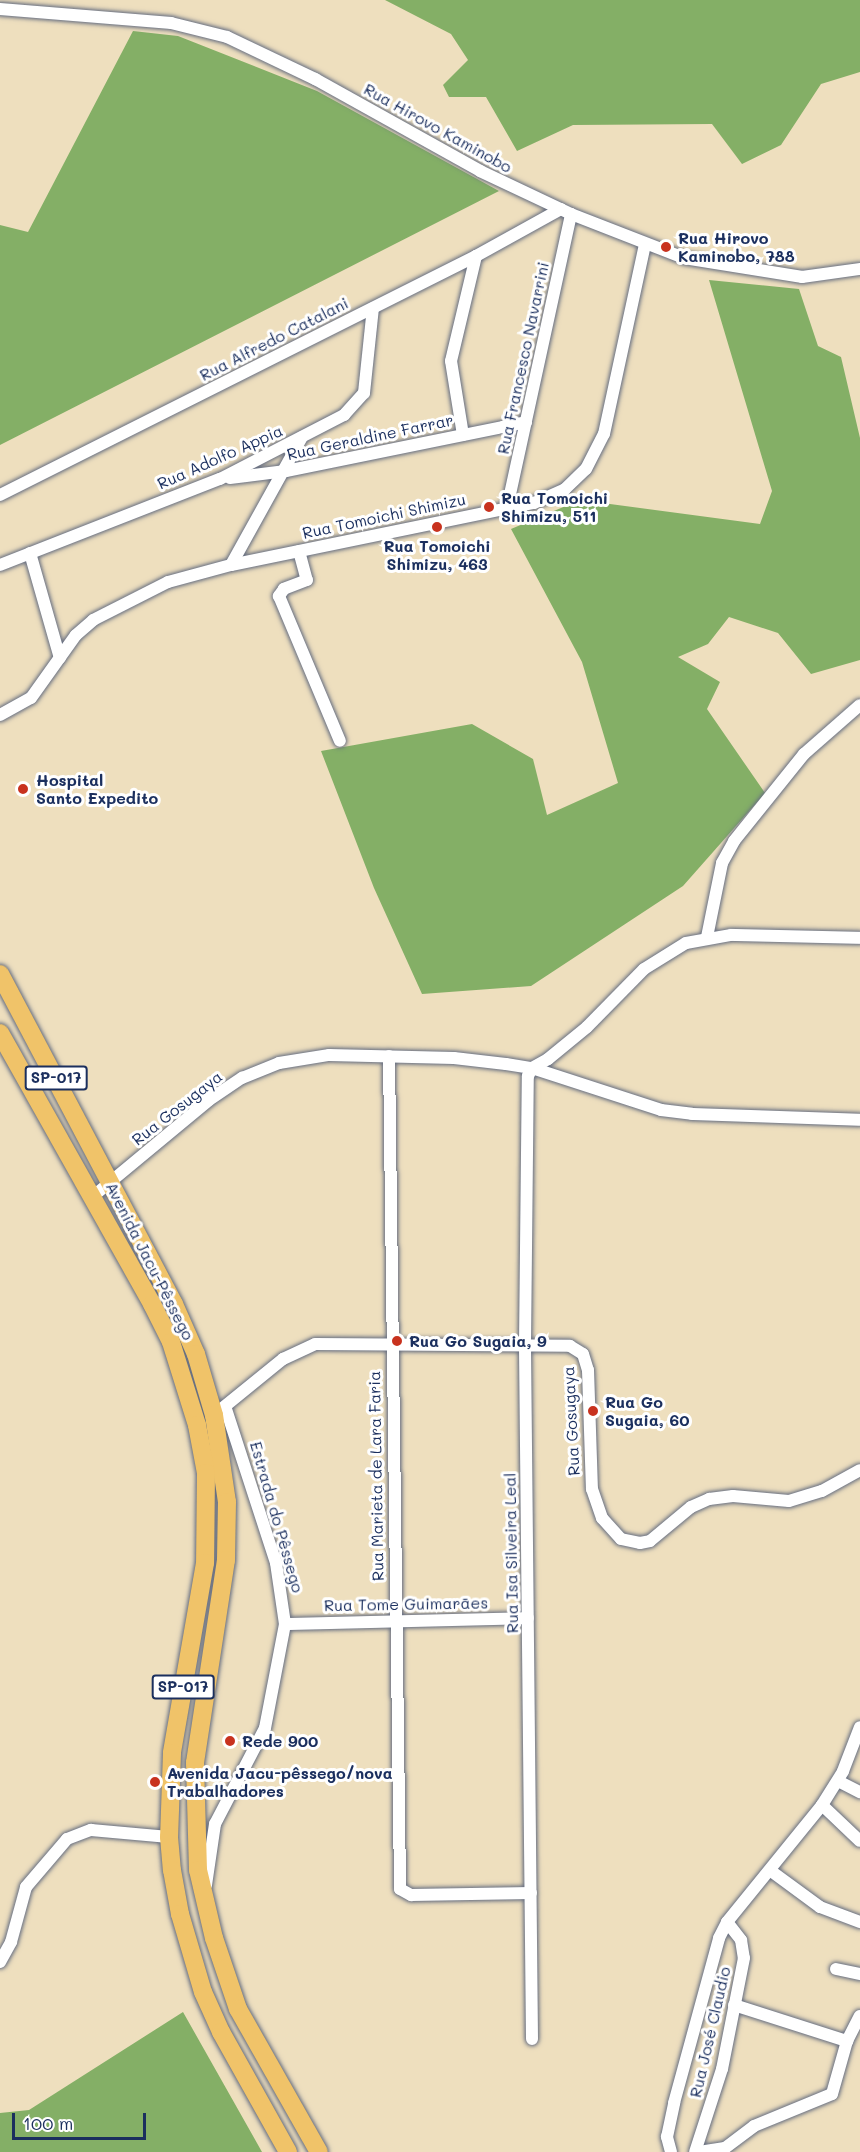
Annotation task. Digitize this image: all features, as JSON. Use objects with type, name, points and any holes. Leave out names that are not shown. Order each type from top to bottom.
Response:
[{"type":"highway","name":"Avenida Jacu-Pêssego","points":[[0,974],[162,1281],[220,1413],[227,1528],[218,1631],[195,1763],[194,1835],[205,1908],[238,2008],[320,2152]]},
{"type":"highway","name":"Avenida Jacu-Pêssego","points":[[0,1033],[171,1342],[197,1425],[206,1473],[205,1563],[172,1753],[169,1837],[180,1914],[203,1992],[288,2152]]},
{"type":"highway","points":[[26,1081],[44,1090],[90,1171],[111,1183]]},
{"type":"highway","points":[[104,1220],[103,1204],[112,1203],[145,1264],[162,1281]]},
{"type":"street","name":"Rua Hirovo Kaminobo","points":[[0,9],[171,24],[227,37],[315,79],[480,171],[566,212],[645,245],[703,264],[765,273],[816,277],[860,269]]},
{"type":"street","name":"Rua Alfredo Catalani","points":[[0,495],[566,212]]},
{"type":"street","name":"Rua Francesco Navarrini","points":[[507,508],[526,422],[566,212]]},
{"type":"street","name":"Rua Tomoichi Shimizu","points":[[0,715],[31,698],[85,626],[109,610],[174,580],[231,565],[543,500],[565,489],[586,470],[598,452],[645,245]]},
{"type":"street","points":[[463,435],[451,361],[476,256]]},
{"type":"street","name":"Rua Adolfo Appia","points":[[0,565],[220,479],[344,415],[364,393],[373,308]]},
{"type":"street","name":"Rua Geraldine Farrar","points":[[220,479],[286,471],[526,422]]},
{"type":"street","points":[[231,565],[286,471],[302,437]]},
{"type":"street","points":[[298,551],[307,580],[284,589],[279,596],[340,741]]},
{"type":"street","points":[[30,553],[60,658]]},
{"type":"street","points":[[706,937],[722,863],[734,841],[804,754],[860,705]]},
{"type":"street","points":[[532,1068],[564,1048],[644,969],[686,943],[706,937],[860,938]]},
{"type":"street","name":"Rua Gosugaya","points":[[91,1198],[209,1100],[260,1070],[329,1055],[454,1058],[532,1068],[661,1110],[724,1117],[860,1120]]},
{"type":"street","name":"Rua Marieta de Lara Faria","points":[[389,1056],[390,1344],[399,1885],[404,1894],[531,1893]]},
{"type":"street","name":"Rua Isa Silveira Leal","points":[[532,1068],[525,1100],[525,1344],[532,2039]]},
{"type":"street","name":"Rua Gosugaya","points":[[220,1413],[283,1359],[302,1348],[334,1343],[570,1346],[586,1360],[592,1489],[596,1504],[613,1533],[630,1542],[650,1540],[691,1507],[709,1499],[733,1496],[789,1501],[822,1491],[860,1470]]},
{"type":"street","name":"Estrada do Pêssego","points":[[205,1908],[215,1824],[265,1728],[285,1623],[276,1563],[220,1413]]},
{"type":"street","name":"Rua Tome Guimarães","points":[[285,1623],[528,1618]]},
{"type":"street","name":"Rua José Claudio","points":[[671,2152],[666,2137],[719,1938],[727,1922],[771,1871],[822,1805],[855,1756],[860,1727]]},
{"type":"street","points":[[838,1780],[860,1792]]},
{"type":"street","points":[[822,1805],[860,1841]]},
{"type":"street","points":[[0,1962],[11,1941],[26,1887],[68,1839],[91,1830],[169,1837]]},
{"type":"street","points":[[771,1871],[820,1907],[860,1922]]},
{"type":"street","name":"Rua José Claudio","points":[[697,2152],[719,2078],[745,1947],[727,1922]]},
{"type":"street","points":[[836,1970],[860,1974]]},
{"type":"street","points":[[734,2005],[847,2041]]},
{"type":"street","points":[[697,2152],[725,2148],[754,2126],[821,2102],[834,2091],[847,2041],[860,2016]]},
{"type":"green space","points":[[385,0],[860,0],[860,72],[821,84],[781,145],[742,164],[712,124],[573,125],[517,151],[486,97],[449,97],[443,85],[468,60],[451,34]]},
{"type":"green space","points":[[133,31],[178,36],[317,91],[499,191],[0,445],[0,225],[28,232]]},
{"type":"green space","points":[[709,280],[799,289],[818,346],[841,357],[860,438],[860,660],[811,674],[778,633],[729,617],[708,644],[678,657],[720,682],[707,709],[765,793],[683,886],[531,986],[422,994],[374,888],[321,751],[472,724],[533,759],[547,815],[618,783],[582,662],[511,529],[580,500],[760,524],[772,491]]},
{"type":"green space","points":[[183,2012],[262,2152],[0,2152],[0,2113],[29,2110]]},
{"type":"place","name":"Rua Hirovo Kaminobo, 788","points":[[666,247]]},
{"type":"place","name":"Rua Tomoichi Shimizu, 511","points":[[489,507]]},
{"type":"place","name":"Rua Tomoichi Shimizu, 463","points":[[437,527]]},
{"type":"place","name":"Hospital Santo Expedito","points":[[23,789]]},
{"type":"place","name":"Rua Go Sugaia, 9","points":[[397,1341]]},
{"type":"place","name":"Rua Go Sugaia, 60","points":[[593,1411]]},
{"type":"place","name":"Rede 900","points":[[230,1741]]},
{"type":"place","name":"Avenida Jacu-pêssego/nova Trabalhadores","points":[[155,1782]]}]
